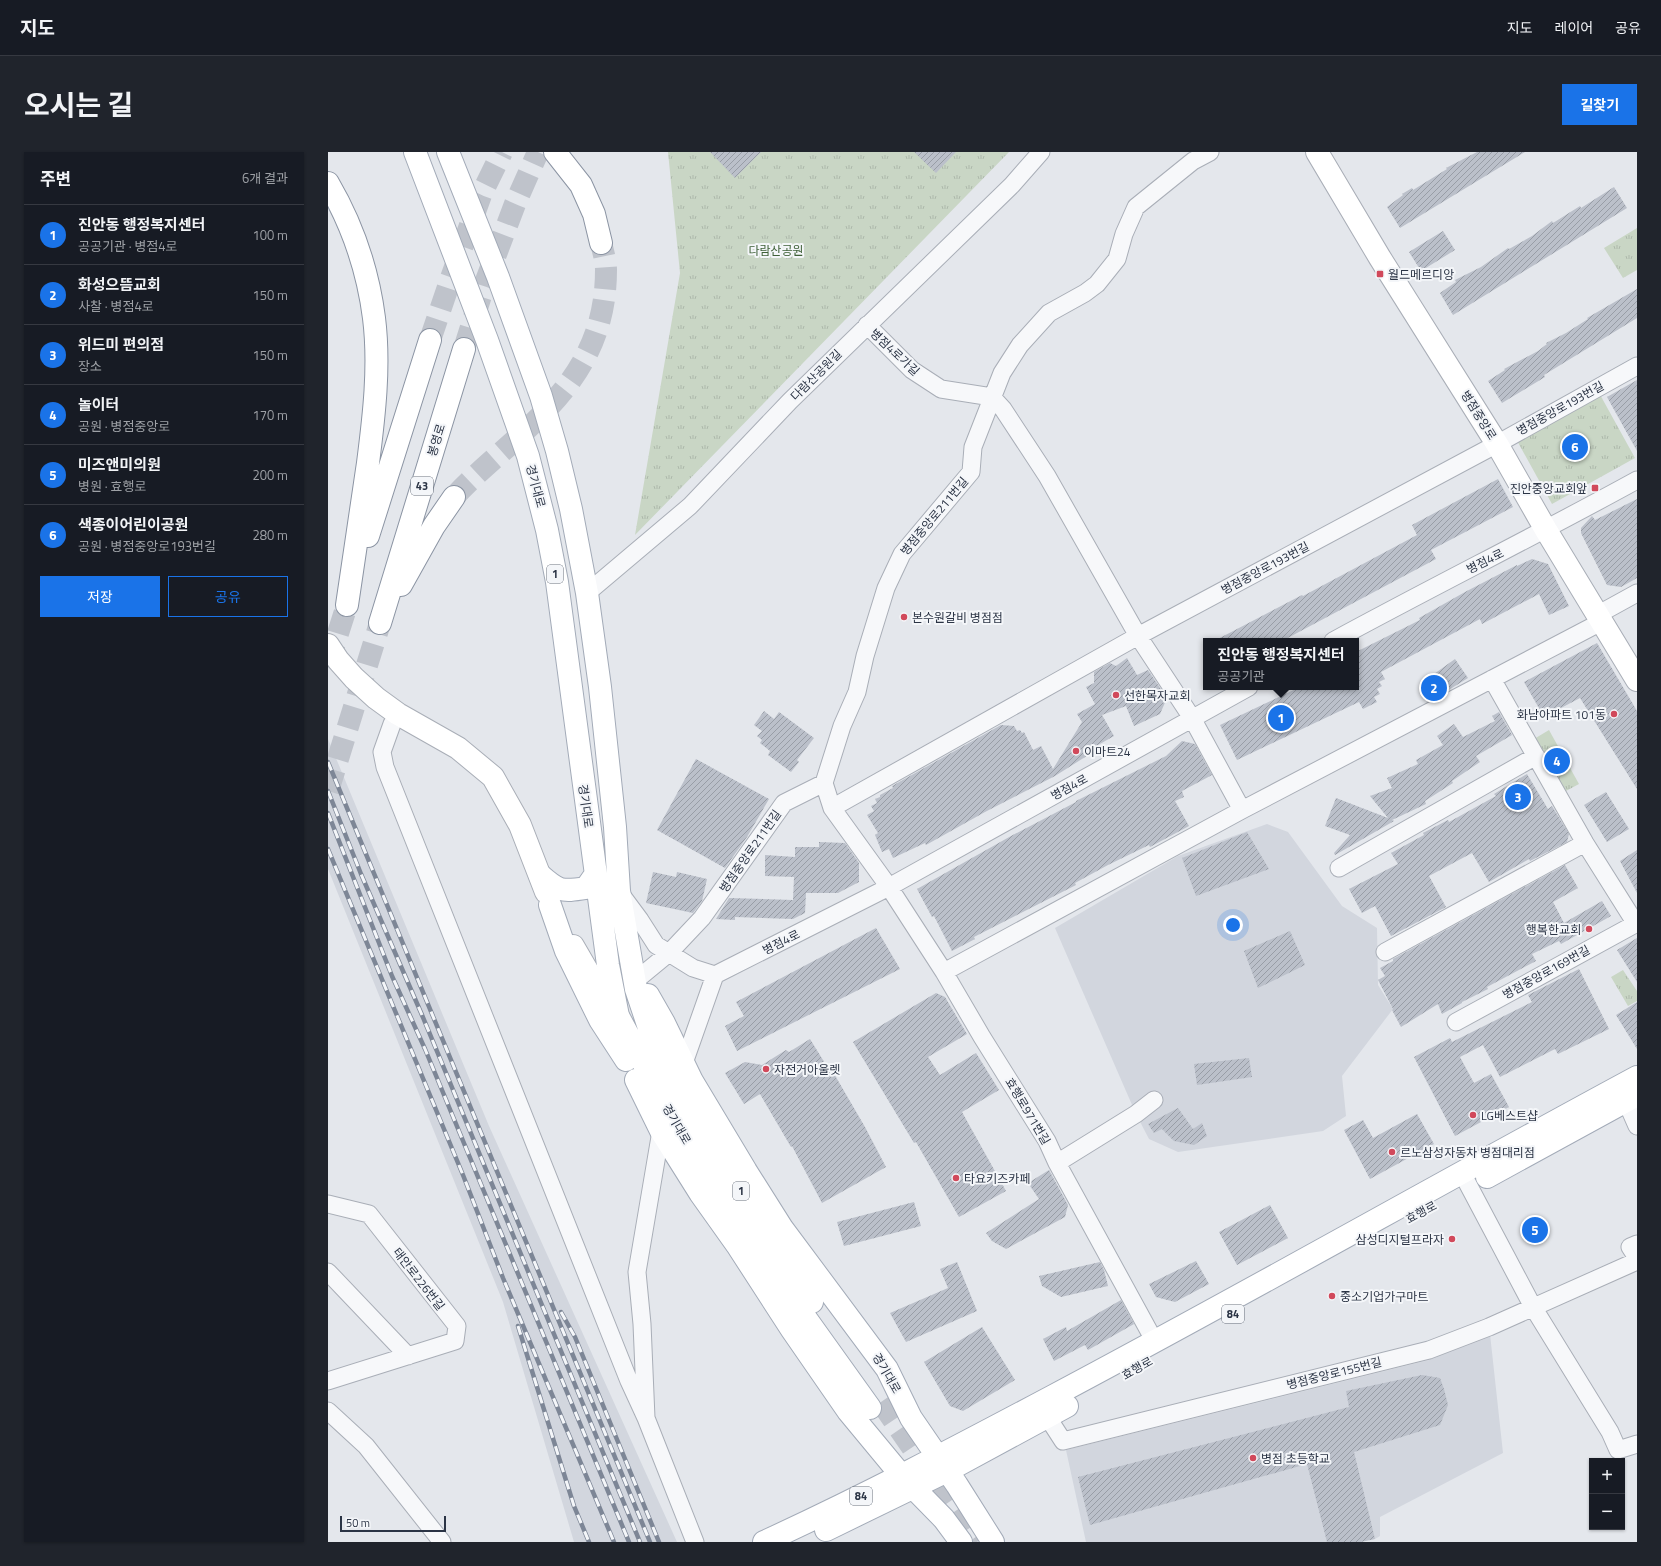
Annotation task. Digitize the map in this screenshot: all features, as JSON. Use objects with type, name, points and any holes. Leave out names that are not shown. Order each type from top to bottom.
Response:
[{"type":"main road","name":"경기대로","points":[[415,152],[461,268],[528,456],[547,530],[557,582],[608,965],[618,1016],[680,1131],[782,1285],[875,1405],[810,1299],[679,1094],[653,1040],[635,975],[619,891],[615,827],[600,687],[587,593],[566,487],[557,451],[540,396],[498,277],[448,152]]},
{"type":"main road","points":[[554,152],[581,185],[594,214],[602,243]]},
{"type":"main road","name":"병점중앙로","points":[[1316,152],[1380,258],[1497,444],[1546,530],[1637,680]]},
{"type":"main road","points":[[328,183],[349,223],[364,269],[374,318],[376,371],[372,427],[362,509],[347,605],[430,340]]},
{"type":"main road","name":"봉영로","points":[[454,497],[434,526],[380,623],[464,349]]},
{"type":"main road","points":[[328,645],[338,660],[354,678],[376,698],[398,714],[458,748],[493,777],[520,825],[540,875],[566,951],[600,1020],[626,1060],[661,1131],[792,1330],[848,1411],[907,1481],[944,1519],[961,1542]]},
{"type":"main road","points":[[540,875],[556,889],[572,891],[586,888],[596,875]]},
{"type":"main road","points":[[550,905],[605,1001],[618,1016],[626,1060]]},
{"type":"main road","name":"경기대로","points":[[635,975],[664,1023],[692,1081],[782,1228],[887,1369],[911,1418],[993,1542]]},
{"type":"main road","name":"효행로","points":[[801,1542],[824,1523],[942,1464],[1043,1410],[1465,1180],[1637,1077]]},
{"type":"main road","name":"효행로","points":[[1043,1410],[1155,1342],[1465,1180],[1632,1098]]},
{"type":"main road","name":"84","points":[[764,1542],[824,1523]]},
{"type":"street","name":"다람산공원길","points":[[587,593],[690,506],[790,401],[1012,185],[1041,152]]},
{"type":"street","name":"병점중앙로211번길","points":[[635,975],[669,953],[702,918],[784,803],[824,783],[842,726],[857,692],[865,656],[886,588],[902,554],[971,472],[973,447],[992,397],[1002,373],[1020,344],[1049,314],[1086,294],[1097,284],[1117,259],[1124,234],[1136,207],[1193,161],[1210,152]]},
{"type":"street","name":"병점4로가길","points":[[867,325],[912,370],[942,389],[992,397]]},
{"type":"street","name":"병점중앙로193번길","points":[[832,808],[1138,636],[1497,444],[1637,366]]},
{"type":"street","points":[[992,397],[1003,409],[1047,476],[1138,636],[1192,718],[1242,810]]},
{"type":"street","name":"병점4로","points":[[1338,638],[1399,605],[1546,530],[1637,480]]},
{"type":"street","points":[[944,972],[1242,810],[1492,679],[1599,618],[1637,593]]},
{"type":"street","points":[[1492,679],[1585,843],[1636,923]]},
{"type":"street","name":"병점4로","points":[[715,975],[889,887],[1243,690]]},
{"type":"street","points":[[398,714],[392,724],[382,752],[385,768],[629,1381],[646,1418],[695,1542]]},
{"type":"street","points":[[1339,868],[1536,756]]},
{"type":"street","points":[[824,783],[832,808],[889,887]]},
{"type":"street","points":[[1385,952],[1585,843]]},
{"type":"street","name":"효행로971번길","points":[[889,887],[944,972],[982,1037],[1047,1141],[1057,1163],[1155,1342]]},
{"type":"street","points":[[619,891],[656,945],[693,968],[715,975],[684,1063]]},
{"type":"street","name":"병점중앙로169번길","points":[[1456,1022],[1636,923]]},
{"type":"street","name":"효행로","points":[[1632,1098],[1637,1126]]},
{"type":"street","points":[[1057,1163],[1136,1114],[1154,1100]]},
{"type":"street","points":[[646,1418],[642,1324],[637,1272],[661,1131]]},
{"type":"street","points":[[1465,1180],[1533,1307],[1610,1432],[1618,1450],[1637,1444]]},
{"type":"street","name":"태안로226번길","points":[[328,1204],[369,1214],[457,1326],[455,1341],[328,1381]]},
{"type":"street","points":[[1637,1244],[1630,1247],[1637,1258]]},
{"type":"street","name":"병점중앙로155번길","points":[[1043,1410],[1063,1441],[1429,1350],[1489,1327],[1637,1261]]},
{"type":"street","points":[[328,1272],[408,1356]]},
{"type":"street","points":[[328,1412],[366,1446],[442,1542]]},
{"type":"shaded area","points":[[328,739],[489,1126],[677,1542],[574,1542],[503,1302],[328,869]]},
{"type":"shaded area","points":[[1267,824],[1288,832],[1342,906],[1377,928],[1378,985],[1393,1009],[1342,1076],[1346,1116],[1323,1131],[1178,1152],[1149,1139],[1136,1114],[1055,928],[1178,856]]},
{"type":"shaded area","points":[[1490,1334],[1503,1453],[1380,1517],[1380,1536],[1375,1539],[1350,1542],[1086,1542],[1066,1450],[1429,1360],[1459,1340]]},
{"type":"green space","name":"다람산공원","points":[[668,152],[1009,152],[635,535],[680,273]]},
{"type":"green space","points":[[1637,228],[1637,270],[1623,278],[1604,248]]},
{"type":"green space","points":[[1598,391],[1635,458],[1552,504],[1515,437]]},
{"type":"green space","points":[[1549,730],[1579,784],[1566,791],[1534,739]]},
{"type":"green space","points":[[1623,970],[1637,991],[1637,1001],[1628,1006],[1611,977]]},
{"type":"building","points":[[710,152],[761,152],[735,178]]},
{"type":"building","points":[[914,152],[956,152],[936,173]]},
{"type":"building","points":[[1477,152],[1525,152],[1400,228],[1387,207],[1403,195],[1402,194],[1412,188],[1413,190],[1447,169],[1446,168]]},
{"type":"building","points":[[1614,187],[1627,208],[1453,315],[1440,293],[1456,282],[1455,280],[1481,267],[1508,248],[1509,249],[1532,236],[1552,221],[1553,223],[1580,206],[1581,208]]},
{"type":"building","points":[[1443,231],[1455,250],[1421,271],[1409,252]]},
{"type":"building","points":[[1637,289],[1637,318],[1544,375],[1545,377],[1502,403],[1488,381],[1505,370],[1504,369],[1538,351],[1547,344],[1546,343],[1566,333],[1588,319],[1587,318]]},
{"type":"building","points":[[1637,380],[1637,451],[1607,397]]},
{"type":"building","points":[[1498,479],[1513,507],[1431,550],[1436,559],[1288,638],[1220,638],[1302,595],[1303,596],[1417,535],[1412,525]]},
{"type":"building","points":[[1637,499],[1637,578],[1621,587],[1607,585],[1581,533],[1581,528],[1592,516],[1595,520]]},
{"type":"building","points":[[1532,559],[1548,564],[1569,606],[1549,615],[1539,594],[1482,624],[1480,619],[1381,672],[1385,679],[1379,682],[1382,686],[1377,689],[1380,694],[1374,697],[1377,702],[1363,709],[1359,702],[1237,760],[1220,725],[1294,690],[1359,690],[1359,650],[1420,620],[1419,618],[1465,592]]},
{"type":"building","name":"화남아파트 101동","points":[[1597,643],[1637,711],[1637,789],[1580,698],[1544,717],[1524,682]]},
{"type":"building","points":[[1127,658],[1137,675],[1148,670],[1167,698],[1160,714],[1134,726],[1126,706],[1102,715],[1114,736],[1091,749],[1093,752],[1055,776],[985,812],[926,845],[925,843],[893,858],[889,849],[882,852],[875,835],[878,833],[867,815],[874,811],[871,806],[877,803],[875,799],[880,797],[880,795],[893,788],[892,786],[1001,725],[1014,726],[1017,731],[1020,730],[1022,733],[1024,732],[1033,750],[1041,746],[1053,769],[1082,722],[1077,714],[1095,704],[1086,687],[1094,683],[1094,672],[1110,663],[1116,666]]},
{"type":"building","points":[[1455,659],[1468,678],[1439,696],[1427,679]]},
{"type":"building","points":[[764,711],[774,719],[779,712],[814,738],[797,760],[799,762],[791,772],[768,755],[770,751],[760,743],[762,740],[757,736],[762,731],[754,725]]},
{"type":"building","points":[[1499,712],[1512,735],[1476,756],[1480,762],[1452,781],[1453,783],[1425,801],[1426,804],[1392,820],[1394,821],[1335,855],[1334,853],[1350,835],[1325,826],[1336,798],[1388,818],[1370,796],[1392,788],[1387,778],[1418,764],[1416,760],[1443,745],[1437,736],[1454,724],[1463,737],[1495,721],[1492,716]]},
{"type":"building","points":[[1182,741],[1195,744],[1212,775],[1182,791],[1184,797],[1175,801],[1189,826],[1150,847],[1149,845],[1108,865],[1075,883],[1076,885],[974,937],[975,939],[952,951],[934,916],[932,917],[917,889],[1076,801],[1166,756]]},
{"type":"building","points":[[696,759],[769,799],[747,837],[725,868],[657,830]]},
{"type":"building","points":[[1527,774],[1548,809],[1552,806],[1569,834],[1567,842],[1530,861],[1529,859],[1489,882],[1472,853],[1429,876],[1446,907],[1391,936],[1375,906],[1362,913],[1349,889],[1398,864],[1391,853],[1424,835],[1423,833],[1448,820],[1449,822],[1496,796],[1494,794]]},
{"type":"building","points":[[1606,792],[1629,829],[1607,842],[1584,805]]},
{"type":"building","points":[[1247,832],[1269,869],[1196,896],[1182,858]]},
{"type":"building","points":[[819,842],[845,843],[859,863],[859,882],[838,893],[806,893],[805,913],[793,919],[735,917],[735,920],[716,919],[729,898],[793,900],[794,877],[765,876],[765,855],[795,857],[795,847],[819,847]]},
{"type":"building","points":[[1637,850],[1637,893],[1620,861]]},
{"type":"building","points":[[1565,865],[1578,888],[1553,902],[1564,923],[1602,901],[1611,916],[1561,944],[1559,941],[1532,954],[1536,961],[1487,987],[1488,989],[1442,1014],[1438,1004],[1401,1027],[1378,980],[1385,976],[1380,968],[1393,961],[1393,959]]},
{"type":"building","points":[[653,872],[676,877],[677,872],[707,879],[702,901],[693,913],[646,903]]},
{"type":"building","points":[[876,928],[900,969],[737,1051],[725,1026],[744,1016],[736,1002]]},
{"type":"building","points":[[1290,931],[1305,965],[1258,988],[1244,951]]},
{"type":"building","points":[[1637,938],[1637,982],[1617,950]]},
{"type":"building","points":[[1579,969],[1609,1029],[1558,1054],[1555,1049],[1500,1077],[1483,1045],[1460,1057],[1474,1083],[1491,1074],[1509,1107],[1455,1136],[1414,1057],[1450,1038],[1452,1042],[1532,1002],[1528,995]]},
{"type":"building","points":[[936,993],[945,997],[967,1034],[928,1057],[940,1075],[976,1053],[999,1090],[962,1112],[1006,1191],[959,1217],[916,1142],[914,1143],[853,1042]]},
{"type":"building","points":[[1637,1002],[1637,1049],[1616,1015]]},
{"type":"building","points":[[810,1039],[831,1073],[833,1072],[886,1167],[822,1203],[792,1146],[791,1147],[760,1094],[744,1104],[725,1073],[745,1062],[762,1065],[786,1050],[789,1052]]},
{"type":"building","points":[[1249,1058],[1252,1077],[1197,1085],[1194,1064]]},
{"type":"building","points":[[1178,1108],[1193,1129],[1202,1123],[1207,1136],[1194,1145],[1174,1141],[1162,1129],[1154,1133],[1148,1124]]},
{"type":"building","points":[[1417,1114],[1434,1144],[1370,1179],[1344,1130],[1363,1120],[1373,1138]]},
{"type":"building","points":[[1049,1170],[1068,1205],[1065,1217],[1006,1249],[992,1241],[986,1233],[1039,1199],[1028,1183]]},
{"type":"building","points":[[914,1202],[921,1226],[844,1246],[837,1222]]},
{"type":"building","points":[[1270,1205],[1288,1238],[1237,1265],[1219,1232]]},
{"type":"building","points":[[1196,1261],[1209,1284],[1175,1302],[1156,1297],[1149,1284]]},
{"type":"building","points":[[957,1262],[977,1311],[906,1342],[890,1313],[948,1288],[940,1269]]},
{"type":"building","points":[[1100,1262],[1104,1270],[1108,1286],[1061,1297],[1042,1286],[1039,1276]]},
{"type":"building","points":[[1121,1300],[1134,1324],[1088,1350],[1085,1345],[1054,1361],[1043,1339],[1066,1327],[1067,1331]]},
{"type":"building","points":[[982,1327],[1015,1380],[963,1411],[950,1406],[924,1362]]},
{"type":"building","name":"병점 초등학교","points":[[1422,1375],[1440,1378],[1444,1389],[1448,1405],[1440,1425],[1354,1452],[1375,1539],[1361,1542],[1327,1542],[1307,1464],[1090,1525],[1078,1477],[1349,1407],[1346,1391]]},
{"type":"tunnel","points":[[430,340],[481,195],[502,152]]},
{"type":"tunnel","points":[[464,349],[484,286],[515,204],[538,152]]},
{"type":"tunnel","points":[[454,497],[545,411],[574,376],[585,358],[601,317],[605,294],[606,267],[601,243]]},
{"type":"tunnel","points":[[328,665],[347,605]]},
{"type":"tunnel","points":[[328,791],[380,623]]},
{"type":"tunnel","points":[[881,1402],[977,1542]]},
{"type":"railway","points":[[328,762],[650,1542]]},
{"type":"railway","points":[[328,791],[361,874],[422,1015],[640,1542]]},
{"type":"railway","points":[[328,813],[392,976],[425,1049],[629,1542]]},
{"type":"railway","points":[[328,849],[463,1175],[503,1278],[614,1542]]},
{"type":"railway","points":[[561,1312],[575,1337],[659,1542]]},
{"type":"railway","points":[[518,1326],[574,1506],[589,1542]]},
{"type":"place","name":"월드메르디앙","points":[[1380,274]]},
{"type":"place","name":"색종이어린이공원","points":[[1575,447]]},
{"type":"place","name":"진안중앙교회앞","points":[[1595,488]]},
{"type":"place","name":"본수원갈비 병점점","points":[[904,617]]},
{"type":"place","name":"화성으뜸교회","points":[[1434,688]]},
{"type":"place","name":"선한목자교회","points":[[1116,695]]},
{"type":"place","name":"화남아파트 101동","points":[[1614,714]]},
{"type":"place","name":"진안동 행정복지센터","points":[[1281,718]]},
{"type":"place","name":"이마트24","points":[[1076,751]]},
{"type":"place","name":"놀이터","points":[[1557,761]]},
{"type":"place","name":"위드미 편의점","points":[[1518,797]]},
{"type":"place","name":"행복한교회","points":[[1589,929]]},
{"type":"place","name":"자전거아울렛","points":[[766,1069]]},
{"type":"place","name":"LG베스트샵","points":[[1473,1115]]},
{"type":"place","name":"르노삼성자동차 병점대리점","points":[[1392,1152]]},
{"type":"place","name":"타요키즈카페","points":[[956,1178]]},
{"type":"place","name":"미즈앤미의원","points":[[1535,1230]]},
{"type":"place","name":"삼성디지털프라자","points":[[1452,1239]]},
{"type":"place","name":"중소기업가구마트","points":[[1332,1296]]},
{"type":"place","name":"병점 초등학교","points":[[1253,1458]]}]
